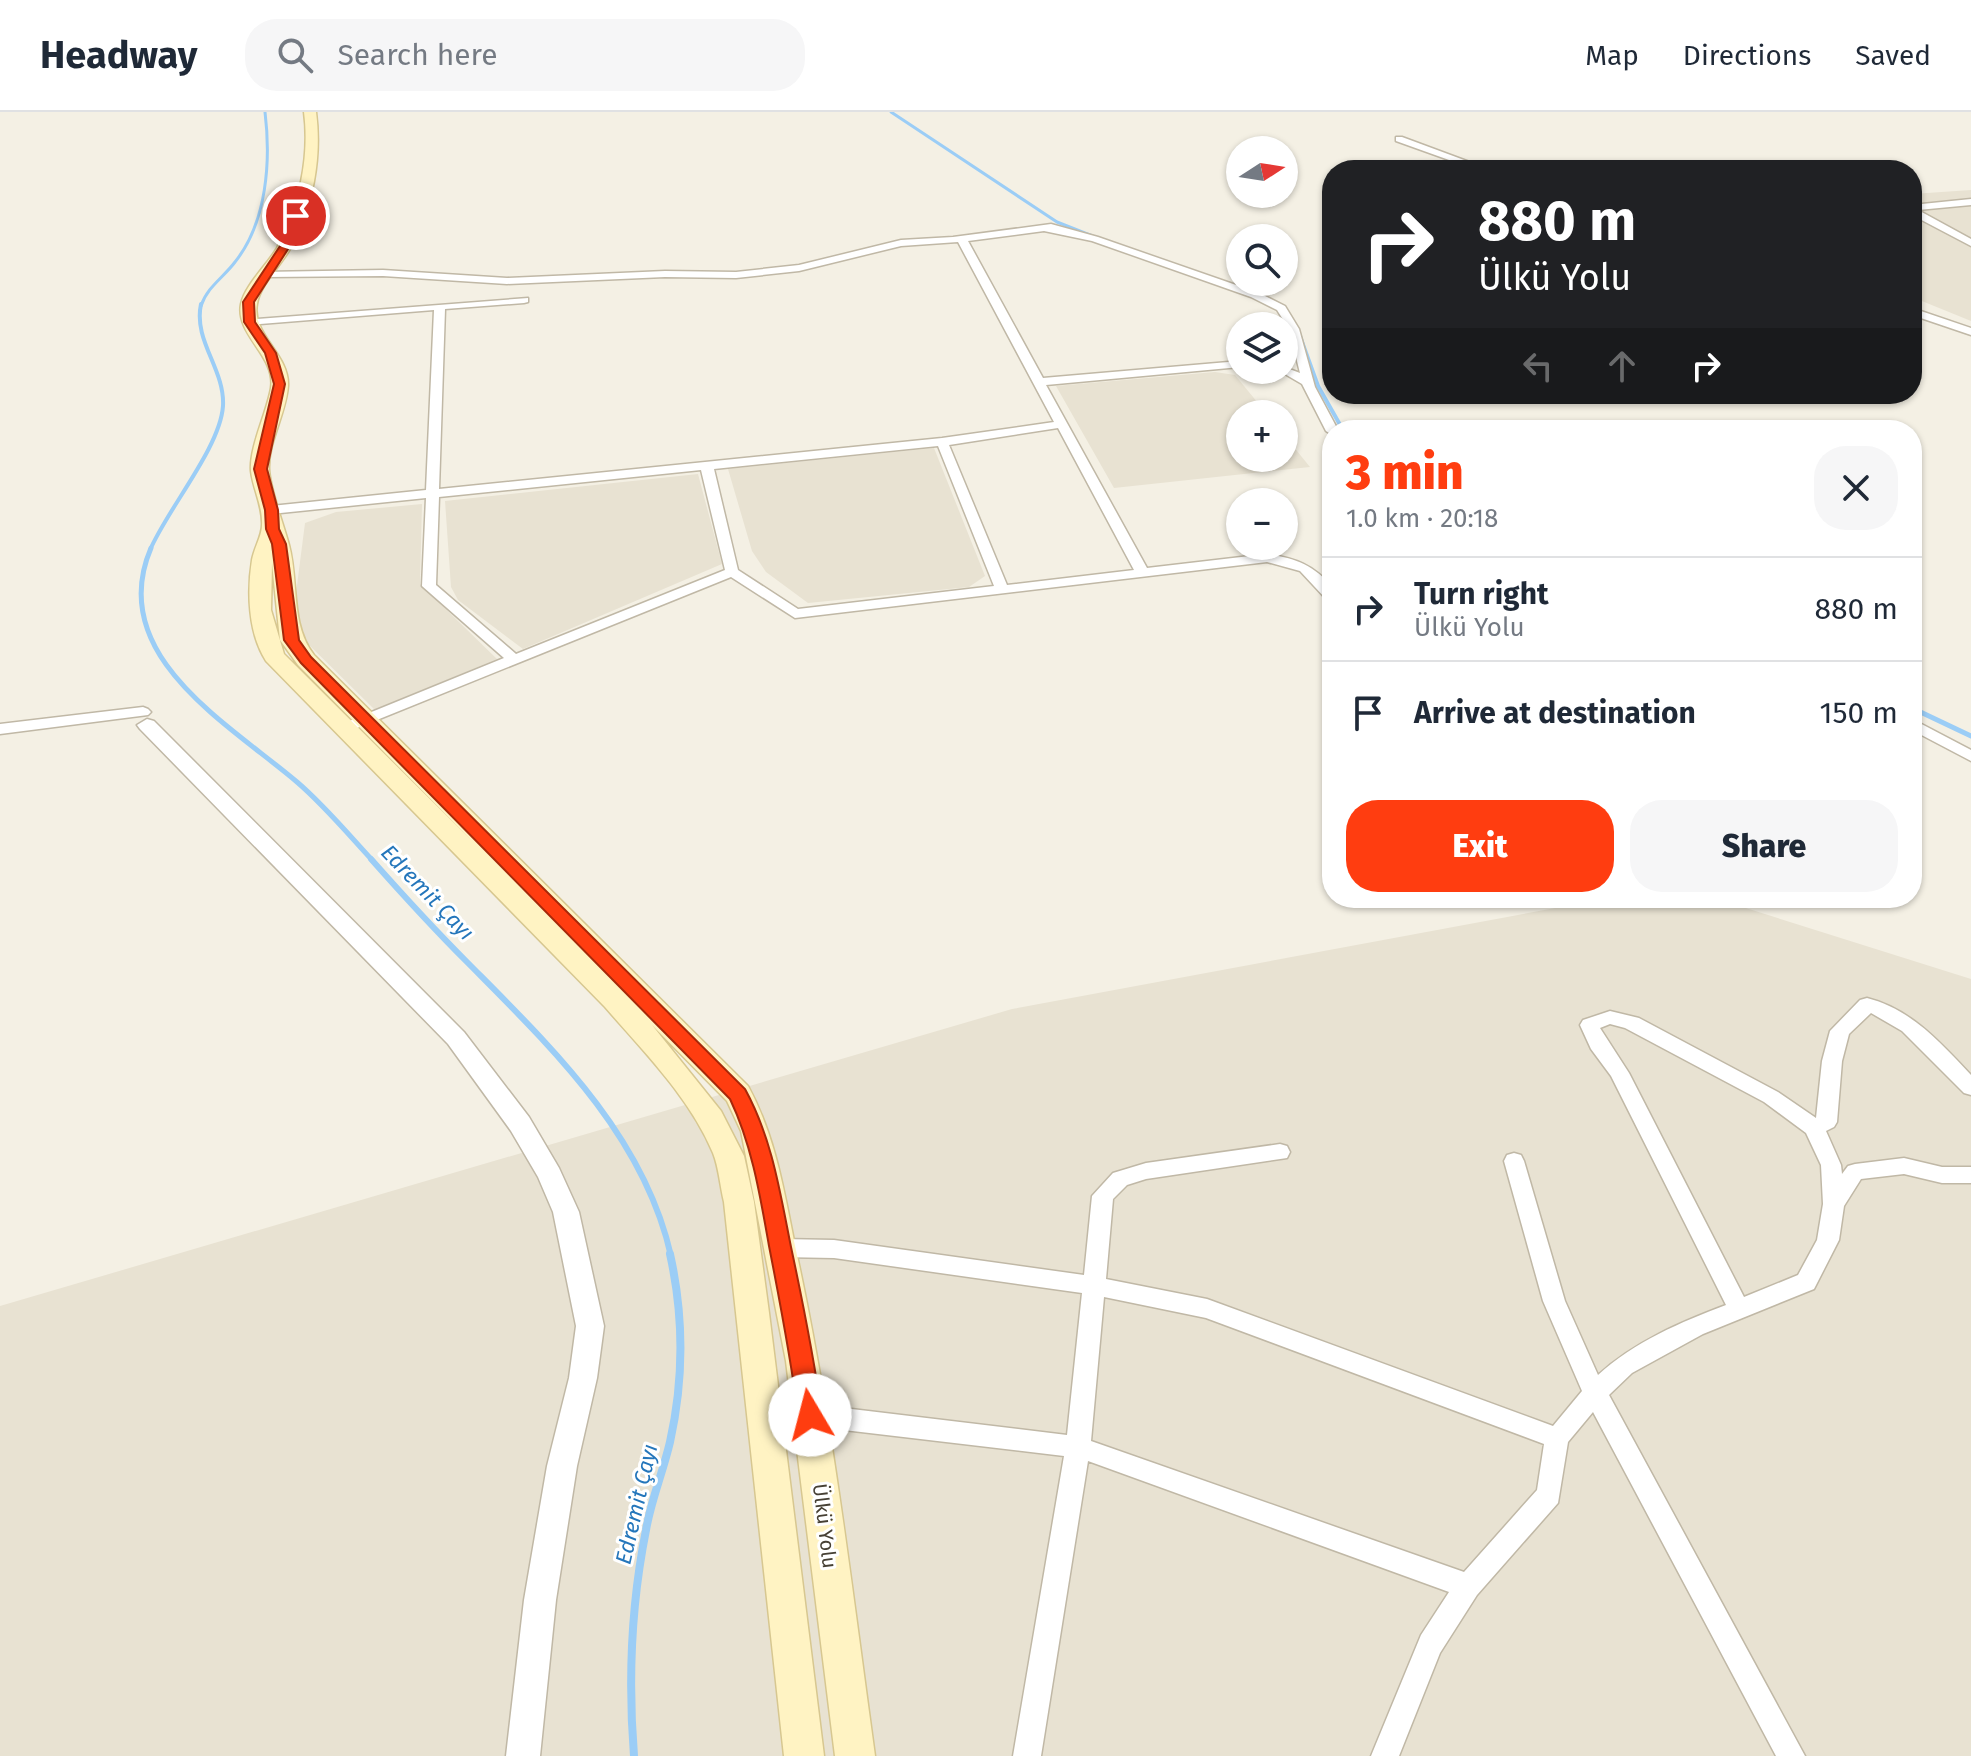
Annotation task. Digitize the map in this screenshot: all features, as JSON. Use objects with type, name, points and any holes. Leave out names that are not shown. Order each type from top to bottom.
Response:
[{"type":"main road","points":[[249,322],[249,302],[285,246],[308,186],[312,127],[310,112]]},
{"type":"main road","name":"Ülkü Yolu","points":[[249,322],[270,353],[280,384],[260,469],[272,519],[263,546],[261,622],[274,656],[289,673],[355,724],[738,1094],[756,1131],[781,1248],[810,1415],[855,1756]]},
{"type":"main road","name":"Ülkü Yolu","points":[[355,724],[615,1000],[666,1059],[711,1119],[729,1156],[739,1202],[804,1756]]},
{"type":"street","points":[[1399,139],[1458,160]]},
{"type":"street","points":[[1922,208],[1971,202]]},
{"type":"street","points":[[1922,215],[1971,243]]},
{"type":"street","points":[[266,274],[383,273],[507,281],[665,274],[736,275],[799,268],[901,243],[1047,227],[1095,239],[1255,295],[1281,308],[1294,329],[1308,382],[1327,420]]},
{"type":"street","points":[[961,238],[1143,574]]},
{"type":"street","points":[[249,322],[524,300]]},
{"type":"street","points":[[440,306],[429,586],[514,659]]},
{"type":"street","points":[[1922,315],[1971,332]]},
{"type":"street","points":[[1039,382],[1226,365]]},
{"type":"street","points":[[1298,377],[1308,382]]},
{"type":"street","points":[[272,519],[432,494],[942,442],[1062,424]]},
{"type":"street","points":[[942,442],[1003,591]]},
{"type":"street","points":[[707,467],[732,572],[795,614],[1267,558],[1292,561],[1307,567],[1322,585]]},
{"type":"street","points":[[355,724],[732,572]]},
{"type":"street","points":[[0,729],[145,718],[456,1038],[520,1124],[550,1175],[566,1212],[590,1326],[583,1378],[562,1466],[540,1600],[525,1752]]},
{"type":"street","points":[[1922,729],[1971,756]]},
{"type":"street","points":[[1814,1128],[1827,1122],[1832,1061],[1840,1031],[1867,1005],[1879,1005],[1912,1030],[1971,1088]]},
{"type":"street","points":[[1385,1756],[1430,1644],[1468,1586],[1549,1495],[1557,1438],[1595,1393],[1624,1366],[1695,1327],[1740,1311],[1806,1282],[1828,1240],[1834,1204],[1828,1153],[1814,1128],[1771,1097],[1632,1023],[1613,1017],[1599,1018],[1590,1025],[1592,1036],[1619,1073],[1740,1311]]},
{"type":"street","points":[[1027,1756],[1078,1447],[1096,1286],[1101,1204],[1113,1183],[1146,1171],[1280,1152]]},
{"type":"street","points":[[1514,1161],[1554,1301],[1595,1393],[1791,1756]]},
{"type":"street","points":[[1834,1204],[1855,1172],[1904,1166],[1942,1175],[1971,1175]]},
{"type":"street","points":[[781,1248],[834,1249],[1096,1286],[1207,1309],[1557,1438]]},
{"type":"street","points":[[766,1420],[810,1415],[1078,1447],[1468,1586]]},
{"type":"shaded area","points":[[1971,190],[1971,321],[1922,301],[1922,193]]},
{"type":"shaded area","points":[[1215,372],[1226,374],[1226,384],[1242,384],[1256,400],[1226,400],[1226,472],[1263,472],[1114,488],[1056,386]]},
{"type":"shaded area","points":[[934,448],[985,576],[969,587],[808,603],[766,572],[752,551],[728,469]]},
{"type":"shaded area","points":[[1298,452],[1310,467],[1298,468]]},
{"type":"shaded area","points":[[698,474],[722,564],[523,649],[458,600],[451,587],[445,501]]},
{"type":"shaded area","points":[[422,504],[420,584],[497,659],[375,710],[304,640],[295,601],[305,523],[336,512]]},
{"type":"shaded area","points":[[1555,908],[1746,908],[1971,979],[1971,1756],[0,1756],[0,1306],[1012,1009]]},
{"type":"waterway","name":"Edremit Çayı","points":[[201,306],[211,288],[235,262],[254,229],[267,170],[265,112]]},
{"type":"waterway","points":[[891,112],[1057,222],[1095,237]]},
{"type":"waterway","points":[[1261,296],[1278,305]]},
{"type":"waterway","name":"Edremit Çayı","points":[[150,550],[203,459],[220,423],[222,393],[201,330],[201,304]]},
{"type":"waterway","points":[[1278,305],[1297,328],[1322,393]]},
{"type":"waterway","points":[[1328,404],[1337,420]]},
{"type":"waterway","name":"Edremit Çayı","points":[[151,548],[141,586],[145,622],[159,654],[181,683],[209,711],[307,791],[373,861]]},
{"type":"waterway","points":[[1922,713],[1971,736]]},
{"type":"waterway","name":"Edremit Çayı","points":[[371,859],[531,1027],[590,1096],[617,1132],[640,1171],[658,1212],[671,1256]]},
{"type":"waterway","name":"Edremit Çayı","points":[[634,1756],[631,1671],[637,1586],[648,1519],[675,1418],[680,1371],[678,1301],[670,1254]]},
{"type":"route","points":[[296,216],[285,246],[249,302],[249,322],[270,353],[280,384],[271,433],[260,469],[271,510],[272,529],[279,544],[291,640],[306,660],[738,1094],[756,1131],[768,1183],[803,1361],[810,1415]]}]
